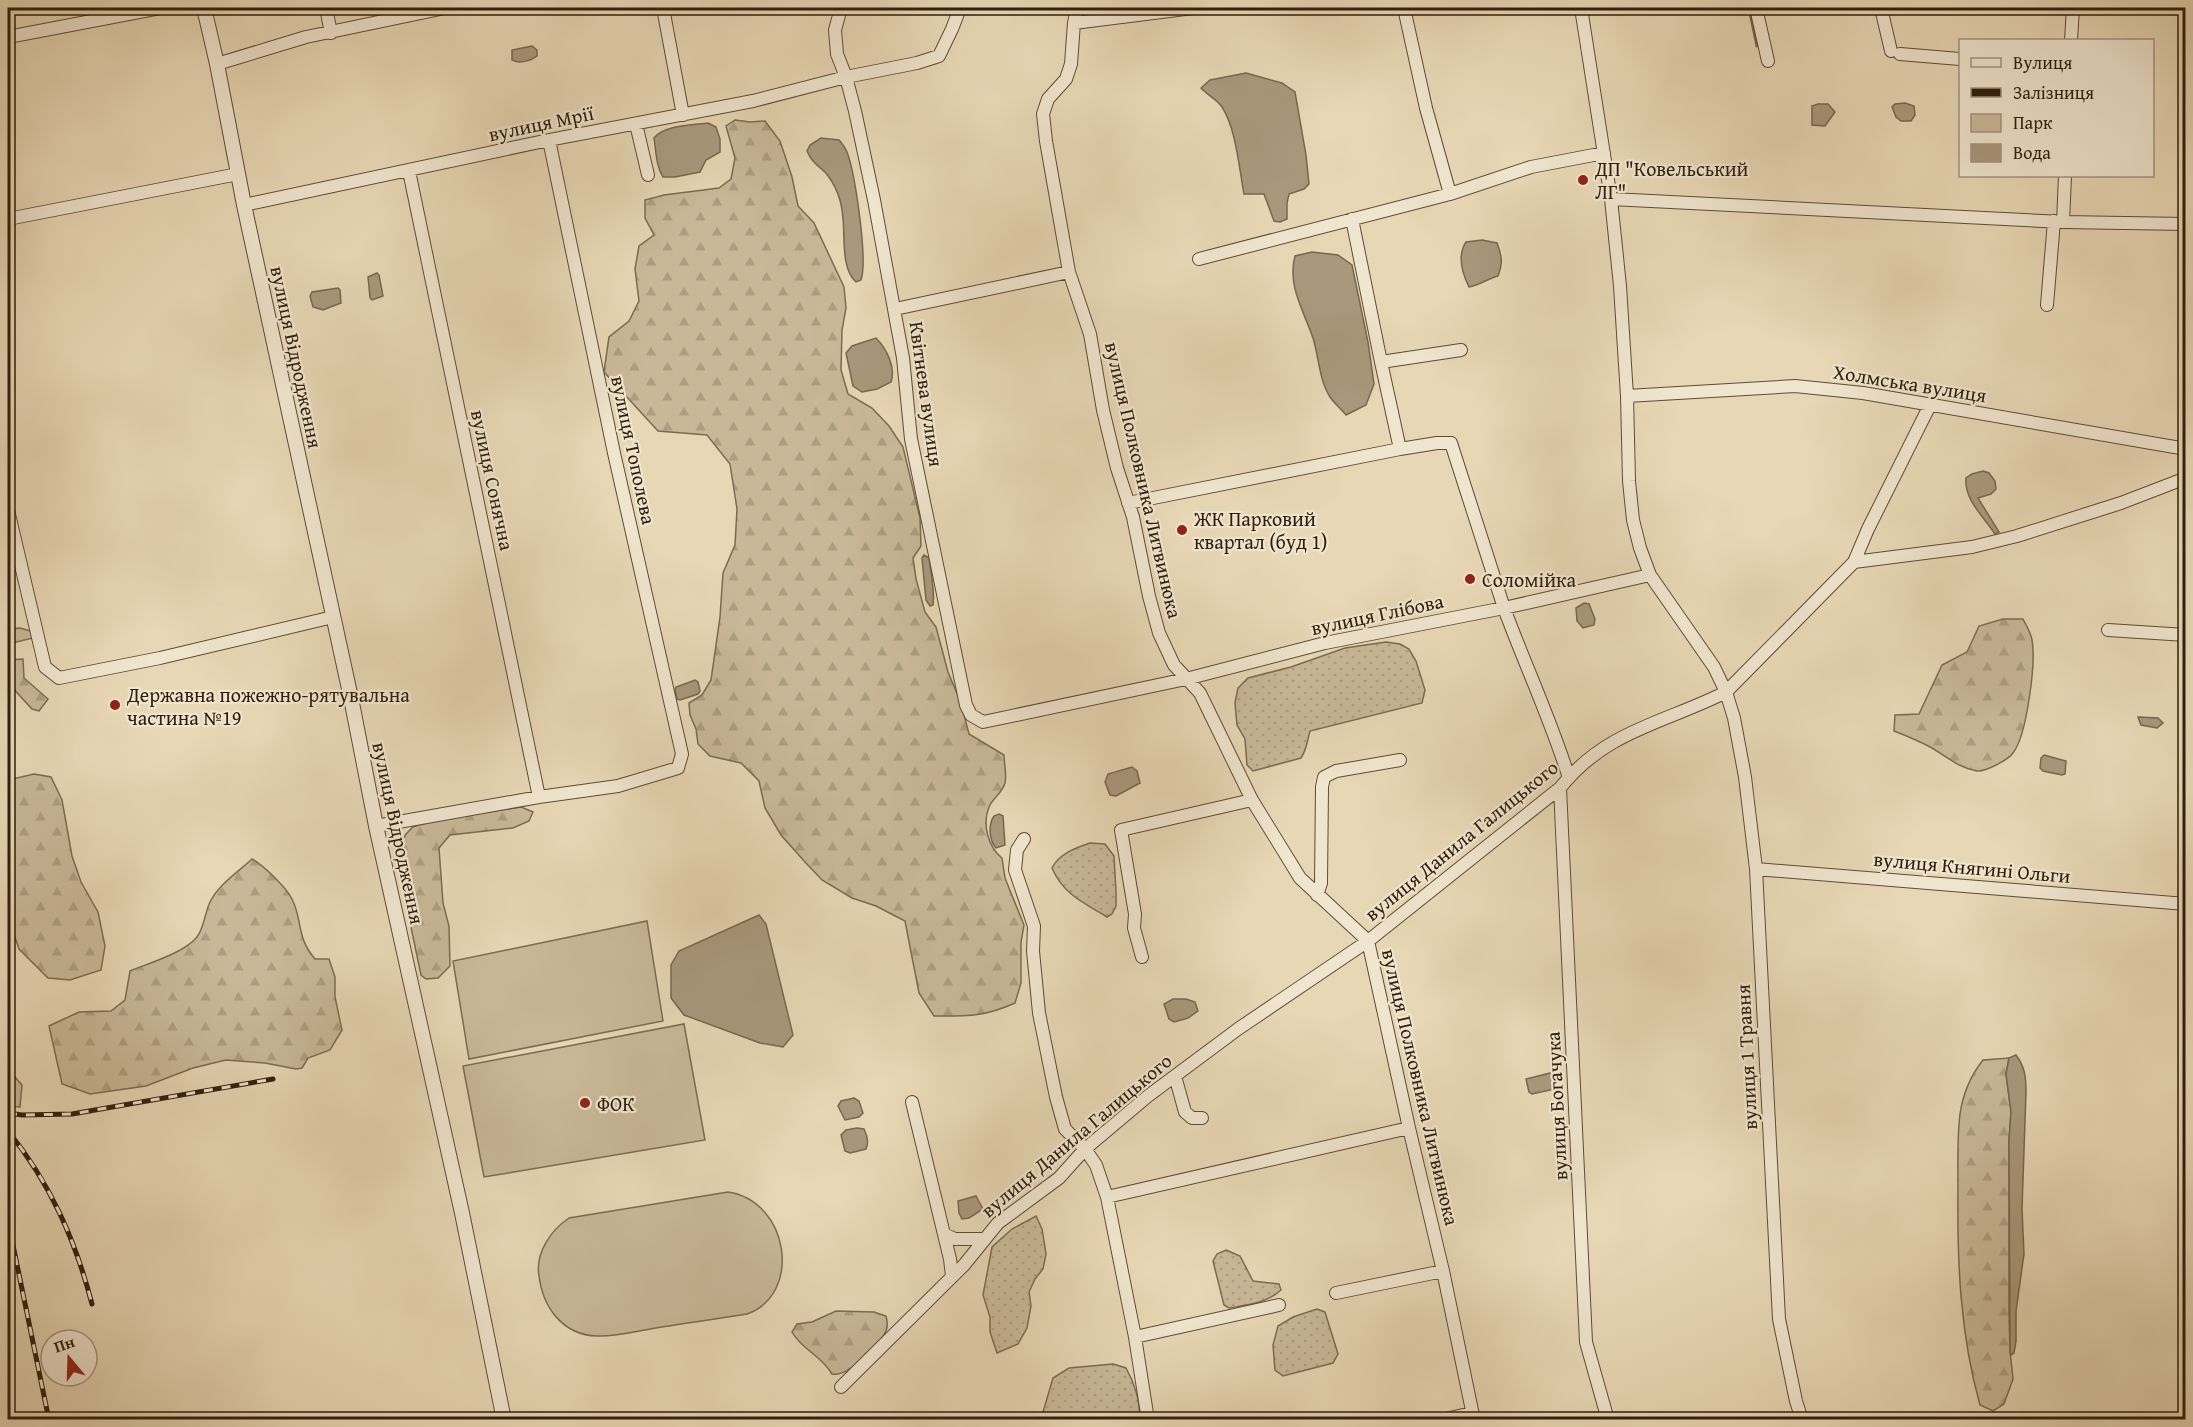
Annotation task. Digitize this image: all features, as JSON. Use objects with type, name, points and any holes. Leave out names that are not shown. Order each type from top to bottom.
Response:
[{"type":"street","points":[[8,37],[160,8]]},
{"type":"street","name":"вулиця Відродження","points":[[204,8],[376,826],[462,1214],[504,1419]]},
{"type":"street","points":[[326,8],[331,33]]},
{"type":"street","points":[[217,64],[306,37],[437,8]]},
{"type":"street","points":[[663,8],[683,115]]},
{"type":"street","name":"Квітнева вулиця","points":[[841,8],[835,30],[837,54],[846,77],[895,309],[903,358],[911,439],[966,705],[971,715]]},
{"type":"street","name":"вулиця Мрії","points":[[244,205],[549,140],[683,115],[917,63],[939,56],[960,8]]},
{"type":"street","name":"вулиця Полковника Литвинюка","points":[[1077,8],[1071,64],[1066,79],[1048,99],[1043,114],[1046,141],[1069,272],[1090,334],[1103,410],[1159,633],[1174,664],[1200,693],[1252,800],[1300,878],[1368,941],[1443,1271],[1473,1416]]},
{"type":"street","points":[[1074,23],[1187,8]]},
{"type":"street","points":[[1404,8],[1426,108],[1450,194]]},
{"type":"street","points":[[1581,8],[1611,199],[1620,286],[1627,396],[1629,482],[1634,520],[1640,548],[1650,575],[1714,667],[1726,692]]},
{"type":"street","points":[[1756,8],[1768,62]]},
{"type":"street","points":[[1881,8],[1896,53],[1959,59]]},
{"type":"street","points":[[2072,39],[2073,8]]},
{"type":"street","points":[[636,123],[648,175]]},
{"type":"street","name":"вулиця Тополева","points":[[539,797],[618,786],[678,768],[682,754],[614,453],[549,140]]},
{"type":"street","points":[[1199,259],[1450,194],[1531,167],[1605,153]]},
{"type":"street","name":"вулиця Сонячна","points":[[409,171],[539,797]]},
{"type":"street","points":[[8,219],[238,174]]},
{"type":"street","points":[[2047,305],[2065,177]]},
{"type":"street","points":[[1611,199],[2059,221],[2186,224]]},
{"type":"street","points":[[1352,219],[1380,362],[1400,449]]},
{"type":"street","points":[[895,309],[1069,272]]},
{"type":"street","points":[[1380,362],[1461,350]]},
{"type":"street","name":"Холмська вулиця","points":[[1627,396],[1795,386],[1863,393],[2186,448]]},
{"type":"street","points":[[1854,562],[1930,405]]},
{"type":"street","points":[[1128,503],[1400,449],[1451,443],[1504,608],[1557,740],[1569,778]]},
{"type":"street","points":[[1854,562],[1972,547],[2121,503],[2186,478]]},
{"type":"street","points":[[8,510],[45,667],[58,678],[160,658],[333,617]]},
{"type":"street","name":"вулиця Данила Галицького","points":[[842,1387],[964,1265],[998,1223],[1059,1178],[1085,1149],[1148,1096],[1238,1029],[1368,941],[1560,788],[1607,746],[1671,714],[1726,692],[1854,562]]},
{"type":"street","name":"вулиця Глібова","points":[[971,715],[982,722],[1186,679],[1325,643],[1504,608],[1650,575]]},
{"type":"street","points":[[2108,630],[2186,635]]},
{"type":"street","name":"вулиця 1 Травня","points":[[1726,692],[1734,718],[1743,767],[1756,869],[1779,1319],[1793,1390],[1802,1419]]},
{"type":"street","points":[[1317,895],[1321,883],[1324,777],[1336,771],[1400,760]]},
{"type":"street","name":"вулиця Богачука","points":[[1560,788],[1586,1342],[1608,1419]]},
{"type":"street","points":[[376,826],[539,797]]},
{"type":"street","points":[[1142,957],[1134,928],[1135,914],[1121,830],[1252,800]]},
{"type":"street","points":[[1024,838],[1017,850],[1015,870],[1034,926],[1033,951],[1039,1013],[1065,1129],[1085,1149],[1096,1165],[1107,1197],[1135,1337],[1148,1419]]},
{"type":"street","name":"вулиця Княгині Ольги","points":[[1756,869],[2186,904]]},
{"type":"street","points":[[1175,1076],[1185,1112],[1192,1118],[1202,1119]]},
{"type":"street","points":[[912,1102],[951,1259],[952,1276]]},
{"type":"street","points":[[1107,1197],[1409,1128]]},
{"type":"street","points":[[944,1234],[955,1239],[984,1239]]},
{"type":"street","points":[[1336,1293],[1443,1271]]},
{"type":"street","points":[[1135,1337],[1280,1305]]},
{"type":"street","points":[[1441,1419],[1473,1416]]},
{"type":"green space","points":[[735,120],[765,121],[780,141],[792,177],[798,206],[814,223],[844,287],[846,308],[842,330],[841,370],[848,394],[872,408],[889,426],[903,447],[920,518],[921,546],[913,558],[925,612],[936,627],[969,734],[1004,755],[1005,783],[989,807],[986,828],[993,848],[1002,858],[1005,878],[1024,925],[1021,942],[1021,983],[1015,1003],[994,1011],[966,1016],[934,1016],[919,993],[905,921],[876,906],[852,898],[822,880],[781,835],[765,808],[759,781],[741,763],[710,756],[698,744],[689,703],[702,695],[711,680],[720,617],[723,573],[735,545],[737,509],[730,464],[707,435],[658,431],[604,372],[609,337],[629,321],[639,301],[635,269],[639,246],[654,235],[645,218],[645,200],[664,195],[719,188],[731,179],[735,158],[726,126]]},
{"type":"green space","points":[[2003,619],[2023,619],[2031,635],[2033,650],[2026,715],[2018,744],[2013,753],[1991,768],[1981,771],[1971,770],[1927,745],[1894,731],[1895,715],[1919,714],[1942,665],[1967,652],[1979,626]]},
{"type":"green space","points":[[20,628],[34,632],[33,638],[8,644],[8,629]]},
{"type":"green space","points":[[1386,642],[1400,644],[1409,649],[1416,661],[1425,690],[1422,703],[1310,731],[1301,758],[1253,771],[1247,765],[1245,739],[1237,725],[1235,703],[1238,688],[1248,678],[1291,667],[1345,648]]},
{"type":"green space","points":[[23,659],[24,678],[48,699],[39,711],[32,709],[8,683],[8,660]]},
{"type":"green space","points":[[34,774],[51,777],[62,800],[72,856],[81,882],[98,912],[105,946],[101,970],[70,980],[48,978],[19,949],[8,917],[8,780]]},
{"type":"green space","points":[[521,807],[533,812],[529,821],[513,828],[450,835],[439,848],[443,903],[449,926],[450,966],[438,978],[426,979],[421,975],[398,865],[399,846],[413,827],[435,820]]},
{"type":"green space","points":[[1090,843],[1105,844],[1114,856],[1116,906],[1112,914],[1107,917],[1068,891],[1052,868],[1063,855]]},
{"type":"green space","points":[[252,859],[274,877],[289,894],[295,907],[302,936],[315,959],[329,959],[335,977],[335,997],[342,1030],[330,1050],[308,1058],[302,1068],[296,1069],[265,1063],[226,1060],[193,1068],[146,1086],[90,1094],[62,1084],[49,1026],[79,1012],[111,1011],[125,1000],[130,971],[175,953],[191,943],[203,925],[208,906],[214,896],[223,884]]},
{"type":"green space","name":"ФОК","points":[[647,921],[663,1021],[469,1059],[453,961]]},
{"type":"green space","name":"ФОК","points":[[684,1024],[705,1140],[484,1177],[463,1066]]},
{"type":"green space","points":[[2009,1058],[2006,1074],[2011,1112],[2009,1312],[2013,1379],[2004,1404],[1993,1411],[1980,1405],[1964,1324],[1958,1242],[1958,1132],[1963,1099],[1971,1078],[1983,1060]]},
{"type":"green space","points":[[8,1069],[22,1085],[20,1107],[8,1106]]},
{"type":"green space","points":[[728,1192],[749,1199],[765,1212],[776,1229],[781,1249],[782,1269],[776,1288],[765,1303],[747,1314],[604,1336],[574,1331],[557,1318],[550,1309],[541,1288],[539,1259],[556,1229],[569,1218]]},
{"type":"green space","points":[[1036,1216],[1042,1229],[1046,1254],[1043,1269],[1029,1292],[1031,1306],[1027,1328],[1018,1344],[997,1353],[990,1332],[990,1317],[983,1295],[992,1247],[1012,1229]]},
{"type":"green space","points":[[1226,1250],[1240,1256],[1253,1281],[1279,1284],[1281,1290],[1270,1298],[1256,1303],[1229,1308],[1224,1305],[1213,1261],[1217,1254]]},
{"type":"green space","points":[[1317,1309],[1325,1312],[1338,1354],[1333,1363],[1283,1376],[1275,1370],[1273,1345],[1278,1326],[1293,1317]]},
{"type":"green space","points":[[836,1311],[874,1312],[886,1316],[887,1326],[880,1341],[868,1354],[846,1371],[832,1374],[828,1367],[792,1332],[797,1324],[812,1322]]},
{"type":"green space","points":[[1113,1364],[1126,1368],[1129,1374],[1138,1399],[1139,1419],[1044,1419],[1043,1412],[1053,1378],[1069,1368]]},
{"type":"water","points":[[1963,8],[2005,8],[1984,12]]},
{"type":"water","points":[[532,46],[537,50],[537,56],[518,62],[512,60],[512,50]]},
{"type":"water","points":[[1246,73],[1282,83],[1295,92],[1309,184],[1304,189],[1289,194],[1287,219],[1280,222],[1274,221],[1264,194],[1244,194],[1234,137],[1227,116],[1220,104],[1201,88],[1210,80]]},
{"type":"water","points":[[1905,103],[1914,106],[1915,115],[1911,121],[1901,121],[1896,117],[1892,107],[1895,104]]},
{"type":"water","points":[[1828,104],[1835,112],[1825,126],[1812,125],[1812,106]]},
{"type":"water","points":[[708,123],[716,127],[720,139],[720,152],[706,160],[700,172],[663,177],[654,138],[672,128]]},
{"type":"water","points":[[821,138],[839,140],[847,152],[850,163],[860,216],[863,255],[861,280],[856,282],[851,276],[846,261],[838,194],[829,177],[812,160],[807,151],[810,145]]},
{"type":"water","points":[[1482,240],[1497,243],[1501,260],[1500,271],[1498,276],[1469,287],[1461,259],[1463,247],[1466,242]]},
{"type":"water","points":[[1312,252],[1338,255],[1352,265],[1374,384],[1366,405],[1346,415],[1326,390],[1313,338],[1295,288],[1293,267],[1295,256]]},
{"type":"water","points":[[377,273],[383,296],[372,300],[368,277]]},
{"type":"water","points":[[338,288],[341,303],[323,310],[313,307],[310,296],[312,292]]},
{"type":"water","points":[[876,338],[890,359],[891,382],[877,389],[862,392],[853,386],[846,353],[852,346]]},
{"type":"water","points":[[1983,471],[1989,473],[1995,481],[1996,489],[1991,494],[1978,498],[1999,532],[1995,534],[1971,501],[1966,486],[1966,478]]},
{"type":"water","points":[[924,555],[929,558],[933,582],[933,605],[930,606],[926,600],[922,558]]},
{"type":"water","points":[[1584,603],[1589,604],[1595,619],[1594,625],[1583,628],[1577,621],[1576,608]]},
{"type":"water","points":[[695,680],[698,682],[700,691],[698,694],[677,699],[676,687]]},
{"type":"water","points":[[2138,717],[2158,718],[2163,723],[2157,728],[2141,725]]},
{"type":"water","points":[[2044,755],[2066,761],[2065,774],[2043,771],[2040,768],[2041,758]]},
{"type":"water","points":[[1132,767],[1137,771],[1140,783],[1116,796],[1110,795],[1105,782],[1108,774]]},
{"type":"water","points":[[999,814],[1003,816],[1005,845],[996,848],[992,841],[990,828],[994,816]]},
{"type":"water","points":[[759,915],[766,924],[793,1035],[783,1047],[760,1043],[684,1015],[671,998],[671,965],[679,951]]},
{"type":"water","points":[[1173,999],[1195,1002],[1198,1011],[1188,1018],[1174,1022],[1169,1019],[1164,1004]]},
{"type":"water","points":[[2016,1055],[2023,1068],[2026,1087],[2022,1209],[2024,1254],[2016,1311],[2016,1341],[2014,1353],[2011,1355],[2009,1140],[2011,1112],[2006,1074],[2009,1058]]},
{"type":"water","points":[[1554,1072],[1555,1089],[1532,1094],[1529,1092],[1526,1079]]},
{"type":"water","points":[[854,1098],[859,1101],[863,1113],[859,1117],[845,1120],[838,1106],[841,1101]]},
{"type":"water","points":[[864,1129],[867,1146],[866,1149],[850,1153],[845,1151],[841,1135],[846,1130]]},
{"type":"water","points":[[976,1196],[983,1209],[969,1218],[962,1219],[958,1201]]},
{"type":"waterway","points":[[1749,8],[1757,46]]},
{"type":"railway","points":[[8,1113],[72,1114],[273,1079]]},
{"type":"railway","points":[[8,1131],[49,1191],[78,1257],[92,1304]]},
{"type":"railway","points":[[8,1221],[49,1420]]},
{"type":"place","name":"ДП \"Ковельський ЛГ\"","points":[[1583,180]]},
{"type":"place","name":"ЖК Парковий квартал (буд 1)","points":[[1182,530]]},
{"type":"place","name":"Соломійка","points":[[1470,579]]},
{"type":"place","name":"Державна пожежно-рятувальна частина №19","points":[[115,705]]},
{"type":"place","name":"ФОК","points":[[585,1103]]}]
